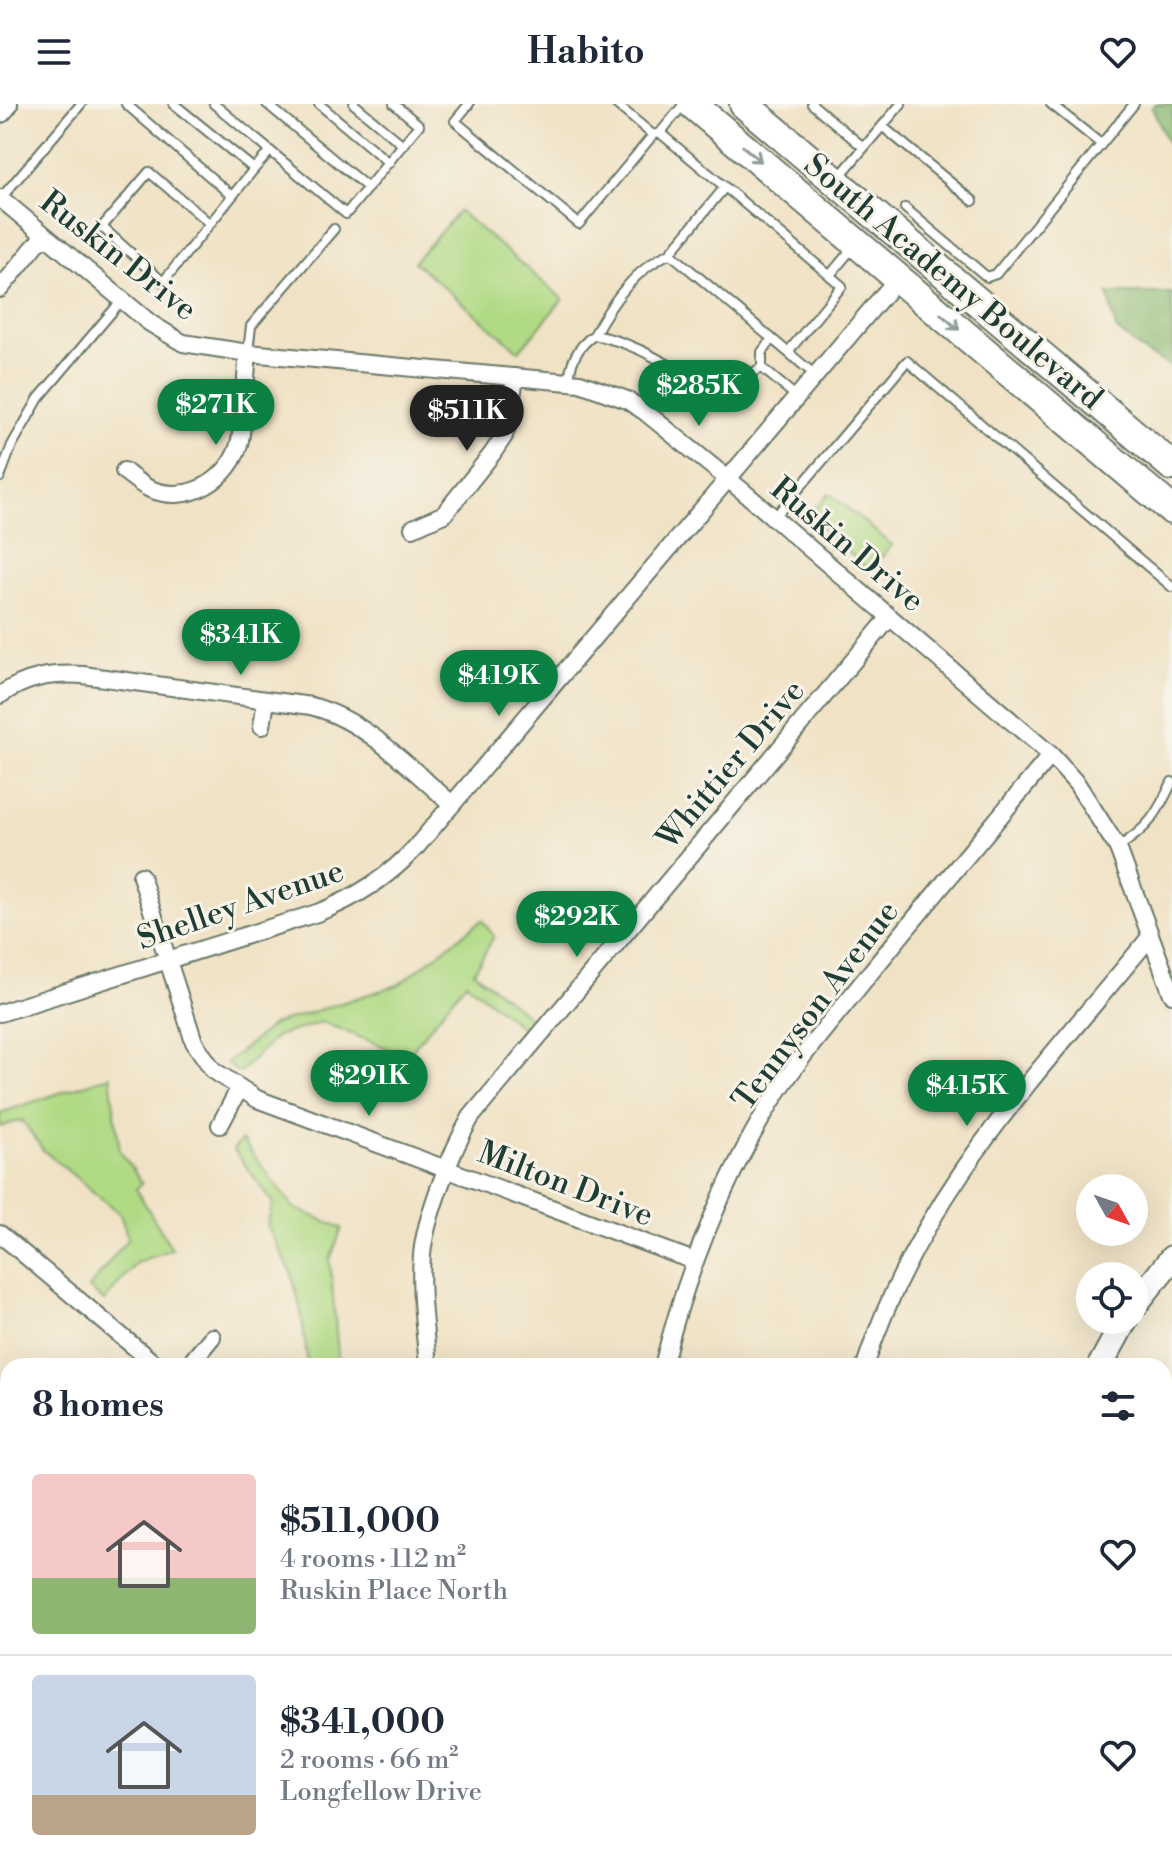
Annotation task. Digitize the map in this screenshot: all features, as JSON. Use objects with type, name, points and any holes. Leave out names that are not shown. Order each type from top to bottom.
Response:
[{"type":"highway","name":"South Academy Boulevard","points":[[692,104],[1172,510]]},
{"type":"highway","name":"South Academy Boulevard","points":[[744,104],[1172,466]]},
{"type":"main road","points":[[0,110],[5,104]]},
{"type":"main road","points":[[1148,1288],[1172,1258]]},
{"type":"main road","points":[[1104,1358],[1117,1334]]},
{"type":"street","name":"Ruskin Drive","points":[[0,199],[122,300],[167,335],[183,343],[248,353],[569,382],[627,400],[663,424],[1051,755],[1077,784],[1118,848],[1172,994]]},
{"type":"street","points":[[0,289],[44,235]]},
{"type":"street","name":"Shelley Avenue","points":[[0,1013],[342,904],[365,891],[404,860],[898,278]]},
{"type":"street","points":[[124,471],[148,488],[184,494],[200,490],[220,476],[240,442],[248,353]]},
{"type":"street","points":[[413,528],[444,514],[492,454],[507,427],[515,377]]},
{"type":"street","name":"Whittier Drive","points":[[428,1358],[422,1256],[424,1237],[458,1139],[471,1117],[890,617]]},
{"type":"street","points":[[0,695],[33,678],[57,674],[311,706],[346,718],[452,804]]},
{"type":"street","points":[[262,726],[266,701]]},
{"type":"street","name":"Tennyson Avenue","points":[[665,1358],[694,1261],[742,1153],[786,1079],[881,959],[1051,755]]},
{"type":"street","name":"Milton Drive","points":[[141,876],[194,1042],[213,1070],[239,1089],[274,1105],[694,1261]]},
{"type":"street","points":[[867,1358],[877,1327],[919,1238],[965,1165],[1150,937]]},
{"type":"street","points":[[220,1125],[239,1089]]},
{"type":"street","points":[[0,1234],[147,1358]]},
{"type":"street","points":[[195,1358],[212,1337]]},
{"type":"lane","points":[[0,199],[81,104]]},
{"type":"lane","points":[[126,104],[231,195]]},
{"type":"lane","points":[[174,104],[254,169]]},
{"type":"lane","points":[[214,104],[346,214],[419,125],[394,104]]},
{"type":"lane","points":[[267,104],[368,188]]},
{"type":"lane","points":[[319,104],[389,163]]},
{"type":"lane","points":[[354,104],[403,145]]},
{"type":"lane","points":[[469,104],[455,121],[579,224],[684,104]]},
{"type":"lane","points":[[616,104],[725,187],[842,286],[788,352]]},
{"type":"lane","points":[[812,104],[863,147]]},
{"type":"lane","points":[[835,181],[901,104]]},
{"type":"lane","points":[[1051,104],[1101,144]]},
{"type":"lane","points":[[905,208],[987,277],[996,274],[1134,104]]},
{"type":"lane","points":[[882,126],[973,201]]},
{"type":"lane","points":[[208,222],[149,172],[102,227],[163,282],[208,222],[270,151]]},
{"type":"lane","points":[[569,382],[570,367],[582,343],[594,335],[612,303],[651,261],[670,253],[725,187]]},
{"type":"lane","points":[[248,353],[251,326],[334,229]]},
{"type":"lane","points":[[830,275],[857,243]]},
{"type":"lane","points":[[670,253],[816,375]]},
{"type":"lane","points":[[0,477],[12,445],[39,398],[122,300]]},
{"type":"lane","points":[[594,335],[619,340],[674,366],[722,394],[746,375],[762,368]]},
{"type":"lane","points":[[762,368],[762,352],[772,339]]},
{"type":"lane","points":[[774,518],[907,361],[1172,587]]},
{"type":"lane","points":[[762,368],[798,397]]},
{"type":"lane","points":[[1118,848],[1140,834],[1159,809],[1172,782]]},
{"type":"green space","points":[[1155,104],[1172,104],[1172,153],[1152,107]]},
{"type":"green space","points":[[459,211],[563,299],[519,351],[414,262]]},
{"type":"green space","points":[[1108,293],[1172,293],[1172,367],[1141,350],[1116,329]]},
{"type":"green space","points":[[829,493],[892,545],[870,571],[814,522],[812,513]]},
{"type":"green space","points":[[482,920],[494,936],[474,972],[534,1021],[526,1031],[466,982],[407,1056],[322,1022],[277,1036],[239,1073],[226,1063],[274,1024],[398,985]]},
{"type":"green space","points":[[110,1076],[120,1151],[142,1183],[136,1189],[172,1249],[137,1262],[104,1301],[89,1288],[128,1238],[120,1214],[43,1150],[22,1120],[0,1127],[0,1113]]},
{"type":"green space","points":[[242,1140],[294,1208],[342,1228],[330,1260],[338,1358],[307,1358],[301,1311],[291,1272],[267,1226],[273,1203],[233,1149]]}]
